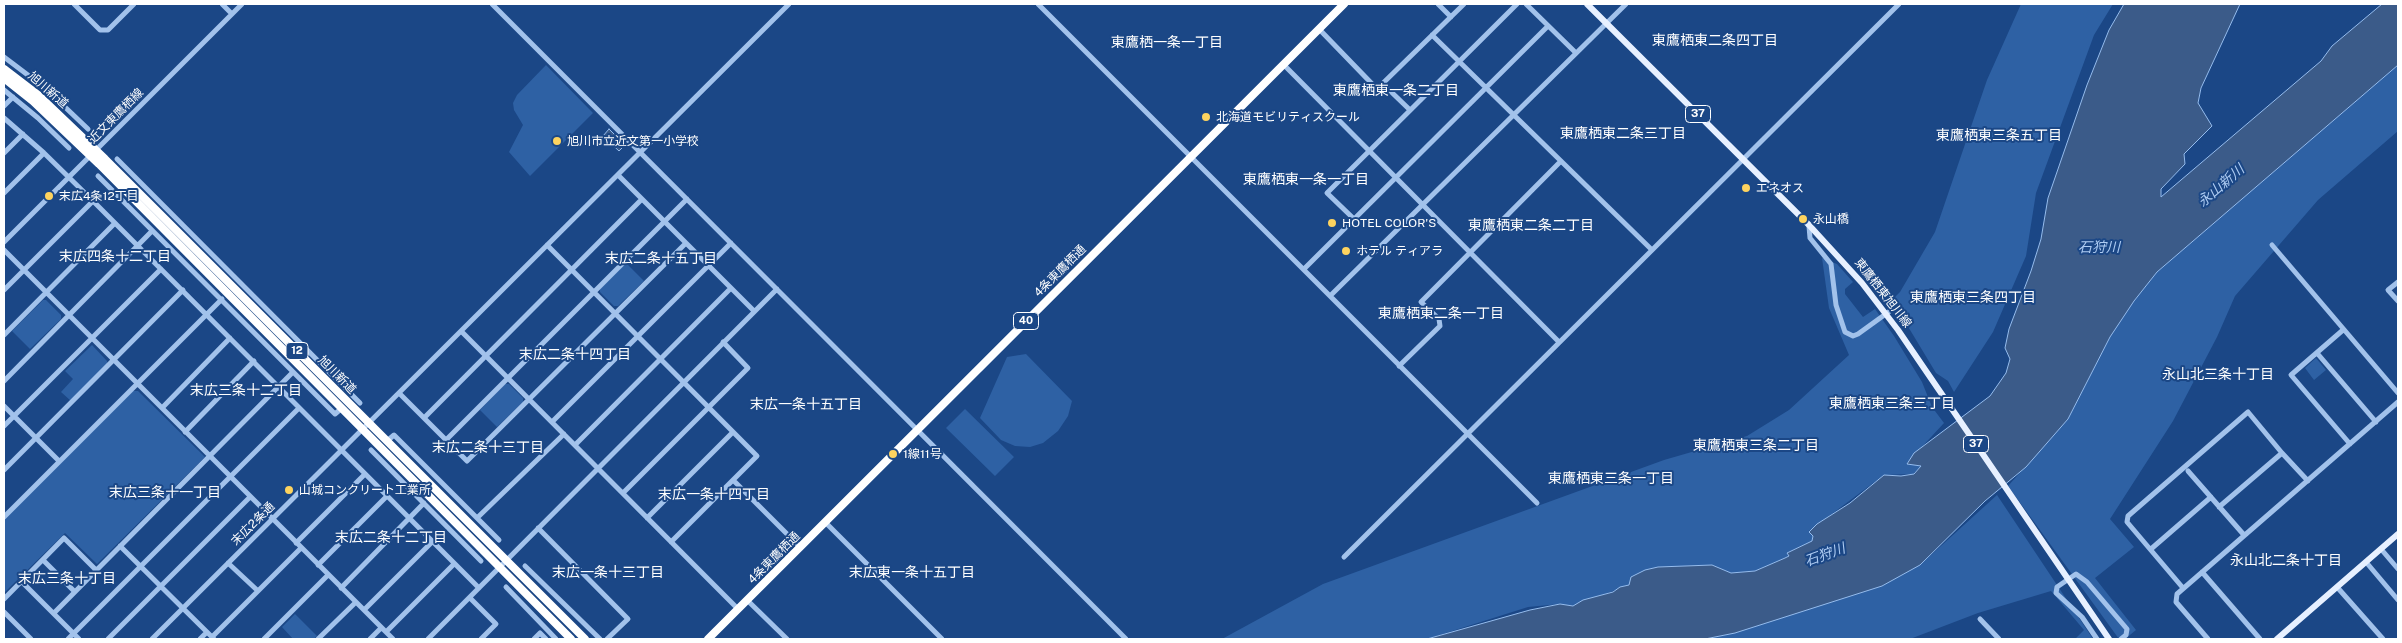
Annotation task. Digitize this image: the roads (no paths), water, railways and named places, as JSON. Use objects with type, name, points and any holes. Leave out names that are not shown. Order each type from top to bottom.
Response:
[{"type":"highway","name":"4条東鷹栖通","points":[[708,639],[1344,4]]},
{"type":"highway","name":"旭川新道","points":[[4,69],[38,95],[93,153],[122,188],[264,335],[342,408],[475,548],[500,568],[571,639]]},
{"type":"highway","name":"旭川新道","points":[[4,78],[33,101],[59,132],[128,176],[212,267],[339,387],[369,424],[585,639]]},
{"type":"main road","name":"東鷹栖東旭川線","points":[[1587,4],[1809,225],[1882,307],[2109,639]]},
{"type":"main road","points":[[2279,638],[2398,534]]},
{"type":"street","points":[[74,4],[100,30],[108,30],[134,4]]},
{"type":"street","points":[[222,4],[232,14]]},
{"type":"street","name":"近文東鷹栖線","points":[[4,242],[242,4]]},
{"type":"street","points":[[492,4],[1126,639]]},
{"type":"street","name":"末広2条通","points":[[152,639],[789,4]]},
{"type":"street","points":[[1038,4],[1537,503]]},
{"type":"street","points":[[1438,4],[1451,16]]},
{"type":"street","points":[[1318,29],[1378,89],[1464,4]]},
{"type":"street","points":[[1354,219],[1327,193],[1517,4]]},
{"type":"street","points":[[1526,4],[1576,54]]},
{"type":"street","points":[[1330,296],[1626,4]]},
{"type":"street","points":[[1344,557],[1899,4]]},
{"type":"street","points":[[1304,269],[1548,26]]},
{"type":"street","points":[[1432,34],[1513,116],[1652,250]]},
{"type":"street","points":[[4,57],[45,88],[88,129]]},
{"type":"street","points":[[1283,64],[1559,342]]},
{"type":"street","points":[[1383,84],[1410,110]]},
{"type":"street","points":[[38,95],[45,88]]},
{"type":"street","points":[[4,90],[59,132],[69,148]]},
{"type":"street","points":[[4,106],[12,97]]},
{"type":"street","points":[[4,118],[44,153],[116,223],[479,588]]},
{"type":"street","points":[[4,153],[23,134]]},
{"type":"street","points":[[4,193],[44,153]]},
{"type":"street","points":[[117,159],[128,176],[219,260],[339,387],[360,403]]},
{"type":"street","points":[[1400,366],[1440,326],[1439,319],[1421,302],[1561,161]]},
{"type":"street","points":[[618,175],[754,311]]},
{"type":"street","points":[[98,176],[222,299],[264,335],[293,372],[335,414],[342,408]]},
{"type":"street","points":[[116,194],[122,188]]},
{"type":"street","points":[[424,418],[642,199]]},
{"type":"street","points":[[446,440],[687,199]]},
{"type":"street","points":[[4,290],[93,201]]},
{"type":"street","points":[[4,335],[116,223]]},
{"type":"street","points":[[1809,225],[1810,238],[1831,264],[1836,306],[1844,332],[1853,336],[1858,334],[1894,308]]},
{"type":"street","points":[[4,381],[152,231]]},
{"type":"street","points":[[399,393],[467,461],[686,243]]},
{"type":"street","points":[[552,422],[731,243]]},
{"type":"street","points":[[547,245],[757,456],[671,542]]},
{"type":"street","points":[[2272,245],[2398,393]]},
{"type":"street","points":[[4,250],[393,639]]},
{"type":"street","points":[[212,267],[219,260]]},
{"type":"street","points":[[4,426],[161,269]]},
{"type":"street","points":[[2398,282],[2388,290],[2398,301]]},
{"type":"street","points":[[575,444],[731,288]]},
{"type":"street","points":[[428,639],[776,289]]},
{"type":"street","points":[[4,470],[183,290]]},
{"type":"street","points":[[4,517],[222,299]]},
{"type":"street","points":[[2343,330],[2291,375],[2350,444]]},
{"type":"street","points":[[462,331],[738,609]]},
{"type":"street","points":[[162,408],[230,338]]},
{"type":"street","points":[[623,493],[748,368],[723,342]]},
{"type":"street","points":[[2316,353],[2376,422]]},
{"type":"street","points":[[185,432],[254,361]]},
{"type":"street","points":[[54,613],[293,372]]},
{"type":"street","points":[[2208,639],[2176,602],[2177,594],[2398,402]]},
{"type":"street","points":[[4,406],[60,460]]},
{"type":"street","points":[[68,639],[299,408]]},
{"type":"street","points":[[2183,588],[2127,522],[2128,516],[2248,412],[2308,481]]},
{"type":"street","points":[[647,518],[733,432]]},
{"type":"street","points":[[474,528],[479,520],[564,434]]},
{"type":"street","points":[[387,442],[394,435],[499,540]]},
{"type":"street","points":[[371,450],[424,503],[475,548],[481,561]]},
{"type":"street","points":[[2219,507],[2282,453]]},
{"type":"street","points":[[386,466],[393,460]]},
{"type":"street","points":[[2188,471],[2244,535]]},
{"type":"street","points":[[296,543],[365,474]]},
{"type":"street","points":[[733,480],[800,547]]},
{"type":"street","points":[[318,565],[387,496]]},
{"type":"street","points":[[108,639],[250,497]]},
{"type":"street","points":[[2150,549],[2211,497]]},
{"type":"street","points":[[341,588],[424,503]]},
{"type":"street","points":[[825,522],[942,639]]},
{"type":"street","points":[[538,528],[628,619],[607,639]]},
{"type":"street","points":[[4,599],[64,538],[96,570]]},
{"type":"street","points":[[364,610],[432,542]]},
{"type":"street","points":[[120,546],[213,638],[301,548]]},
{"type":"street","points":[[2380,549],[2398,569]]},
{"type":"street","points":[[43,560],[74,591]]},
{"type":"street","points":[[2366,562],[2398,600]]},
{"type":"street","points":[[228,563],[258,591]]},
{"type":"street","points":[[370,639],[384,630],[454,564]]},
{"type":"street","points":[[525,566],[600,639]]},
{"type":"street","points":[[2202,572],[2260,639]]},
{"type":"street","points":[[2097,639],[2082,617],[2056,592],[2057,587],[2076,574],[2087,582],[2127,629],[2126,635],[2121,639]]},
{"type":"street","points":[[266,639],[328,575]]},
{"type":"street","points":[[528,582],[536,576]]},
{"type":"street","points":[[21,581],[79,639]]},
{"type":"street","points":[[2337,587],[2382,639]]},
{"type":"street","points":[[506,588],[556,639]]},
{"type":"street","points":[[470,598],[496,624],[481,639]]},
{"type":"street","points":[[747,600],[787,639]]},
{"type":"street","points":[[318,639],[356,602]]},
{"type":"street","points":[[4,612],[31,639]]},
{"type":"street","points":[[1980,618],[1999,639]]},
{"type":"street","points":[[200,639],[207,632]]},
{"type":"street","points":[[534,639],[540,633],[546,639]]},
{"type":"water","name":"石狩川","points":[[2124,4],[2240,4],[2201,88],[2198,103],[2212,126],[2184,154],[2185,164],[2161,189],[2161,197],[2321,61],[2332,46],[2382,4],[2398,4],[2398,65],[2157,272],[2134,301],[2110,337],[2068,419],[2026,467],[1985,501],[1920,565],[1882,586],[1735,633],[1705,639],[1427,639],[1530,610],[1560,604],[1573,606],[1583,600],[1613,592],[1620,587],[1629,585],[1631,577],[1645,570],[1658,567],[1712,565],[1731,573],[1755,571],[1789,556],[1787,553],[1812,541],[1813,536],[1809,532],[1817,524],[1850,503],[1884,475],[1901,476],[1914,474],[1921,466],[1907,464],[1914,453],[1990,396],[2006,373],[2010,359],[2005,348],[2009,329],[2041,239],[2048,198],[2087,85],[2109,30]]},
{"type":"water","points":[[609,129],[625,145],[619,151],[603,136]]},
{"type":"place","name":"北海道モビリティスクール","points":[[1206,117]]},
{"type":"place","name":"旭川市立近文第一小学校","points":[[557,141]]},
{"type":"place","name":"エネオス","points":[[1746,188]]},
{"type":"place","name":"末広4条12丁目","points":[[49,196]]},
{"type":"place","name":"永山橋","points":[[1803,219]]},
{"type":"place","name":"HOTEL COLOR'S","points":[[1332,223]]},
{"type":"place","name":"ホテル ティアラ","points":[[1346,251]]},
{"type":"place","name":"1線11号","points":[[893,454]]},
{"type":"place","name":"山城コンクリート工業所","points":[[289,490]]},
{"type":"district","name":"東鷹栖東二条四丁目","points":[[1715,41]]},
{"type":"district","name":"東鷹栖一条一丁目","points":[[1167,43]]},
{"type":"district","name":"東鷹栖東一条二丁目","points":[[1396,91]]},
{"type":"district","name":"東鷹栖東二条三丁目","points":[[1623,134]]},
{"type":"district","name":"東鷹栖東三条五丁目","points":[[1999,136]]},
{"type":"district","name":"東鷹栖東一条一丁目","points":[[1306,180]]},
{"type":"district","name":"東鷹栖東二条二丁目","points":[[1531,226]]},
{"type":"district","name":"末広四条十二丁目","points":[[115,257]]},
{"type":"district","name":"末広二条十五丁目","points":[[661,259]]},
{"type":"district","name":"東鷹栖東三条四丁目","points":[[1973,298]]},
{"type":"district","name":"東鷹栖東二条一丁目","points":[[1441,314]]},
{"type":"district","name":"末広二条十四丁目","points":[[575,355]]},
{"type":"district","name":"永山北三条十丁目","points":[[2218,375]]},
{"type":"district","name":"末広三条十二丁目","points":[[246,391]]},
{"type":"district","name":"東鷹栖東三条三丁目","points":[[1892,404]]},
{"type":"district","name":"末広一条十五丁目","points":[[806,405]]},
{"type":"district","name":"東鷹栖東三条二丁目","points":[[1756,446]]},
{"type":"district","name":"末広二条十三丁目","points":[[488,448]]},
{"type":"district","name":"東鷹栖東三条一丁目","points":[[1611,479]]},
{"type":"district","name":"末広三条十一丁目","points":[[165,493]]},
{"type":"district","name":"末広一条十四丁目","points":[[714,495]]},
{"type":"district","name":"末広二条十二丁目","points":[[391,538]]},
{"type":"district","name":"永山北二条十丁目","points":[[2286,561]]},
{"type":"district","name":"末広一条十三丁目","points":[[608,573]]},
{"type":"district","name":"末広東一条十五丁目","points":[[912,573]]},
{"type":"district","name":"末広三条十丁目","points":[[67,579]]},
{"type":"water label","name":"永山新川","points":[[2221,186]]}]
